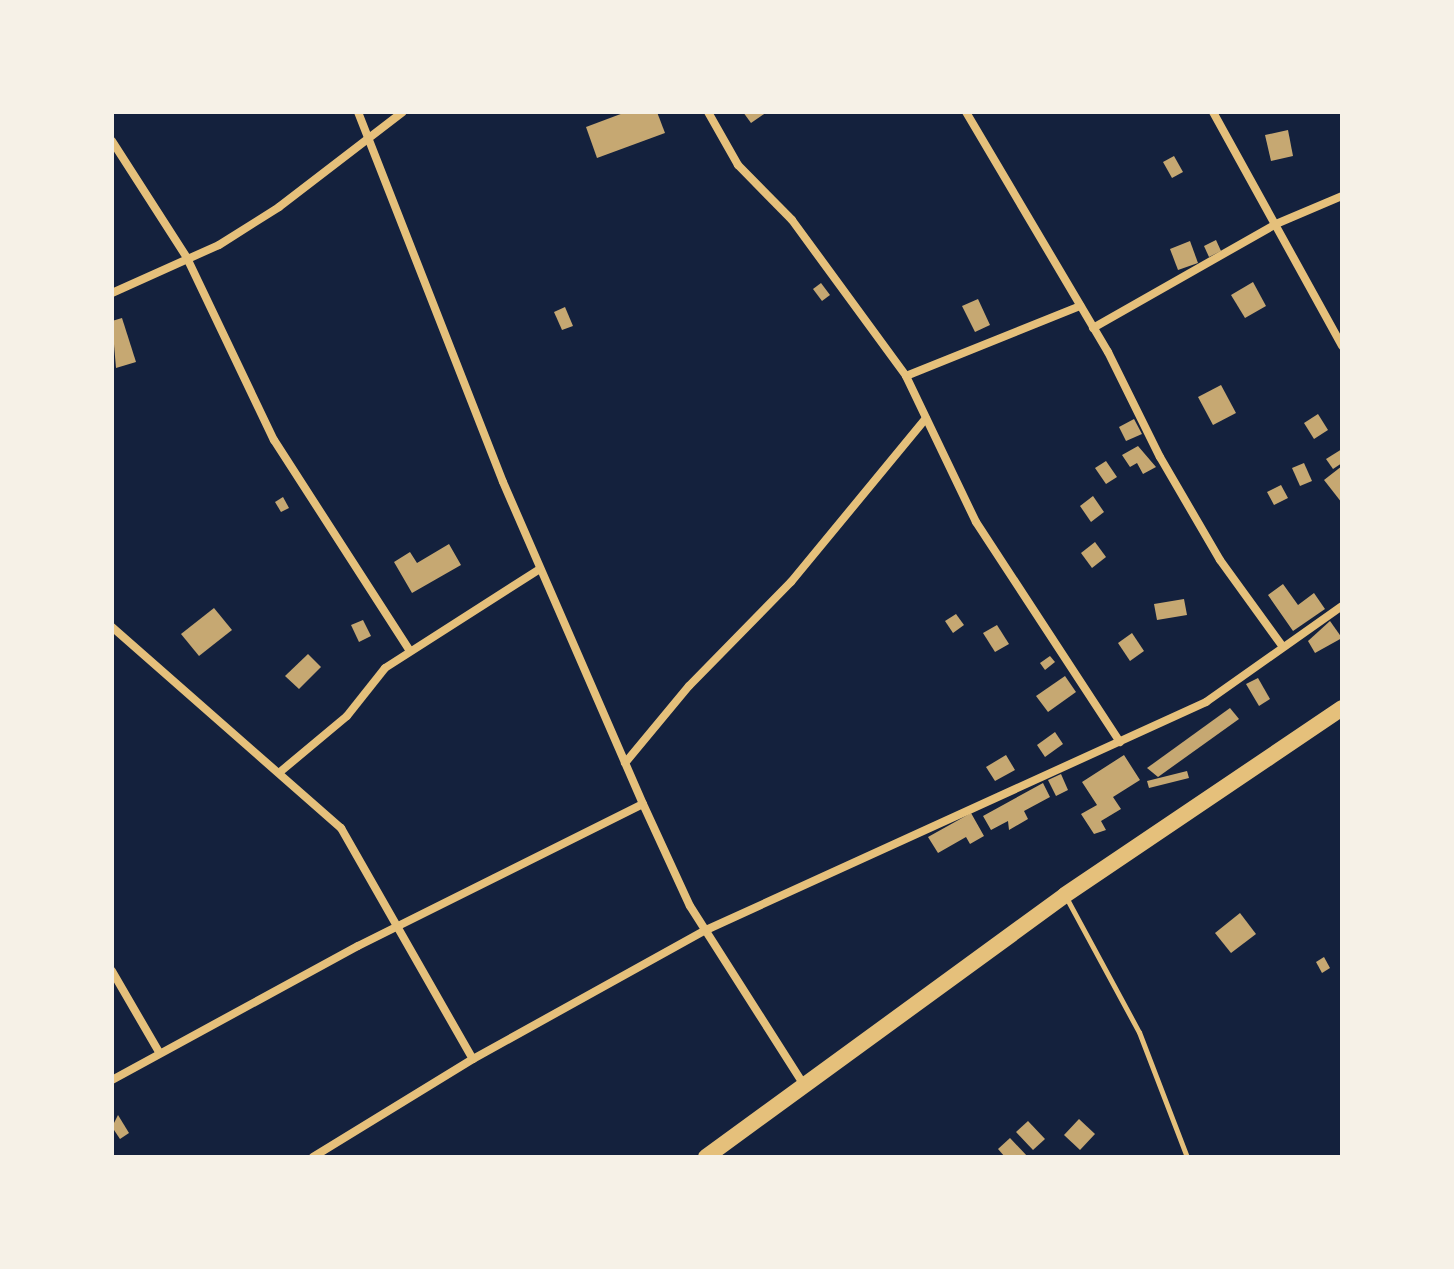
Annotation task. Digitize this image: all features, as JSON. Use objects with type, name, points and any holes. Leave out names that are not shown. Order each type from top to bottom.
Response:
[{"type":"highway","points":[[706,1157],[1065,895],[1342,708]]},
{"type":"street","points":[[358,112],[540,569],[643,804],[706,930],[804,1085]]},
{"type":"street","points":[[112,293],[219,245],[279,207],[403,112]]},
{"type":"street","points":[[708,112],[738,165],[792,220],[906,376],[976,522],[1120,742]]},
{"type":"street","points":[[966,112],[1093,328],[1220,560],[1283,647]]},
{"type":"street","points":[[1213,112],[1342,346]]},
{"type":"street","points":[[112,141],[187,258],[274,440],[410,651]]},
{"type":"street","points":[[1093,328],[1276,224],[1342,196]]},
{"type":"street","points":[[906,376],[1080,306]]},
{"type":"street","points":[[625,763],[689,686],[791,582],[926,418]]},
{"type":"street","points":[[280,772],[347,716],[385,668],[540,569]]},
{"type":"street","points":[[313,1157],[473,1059],[706,930],[1206,702],[1342,606]]},
{"type":"street","points":[[112,627],[341,828],[473,1059]]},
{"type":"street","points":[[112,1080],[398,926],[643,804]]},
{"type":"street","points":[[112,971],[159,1052]]},
{"type":"lane","points":[[1065,895],[1139,1032],[1187,1157]]},
{"type":"building","points":[[626,112],[657,112],[665,133],[597,158],[586,127]]},
{"type":"building","points":[[743,112],[767,112],[751,123]]},
{"type":"building","points":[[1288,130],[1293,156],[1271,161],[1265,135]]},
{"type":"building","points":[[1174,156],[1183,172],[1172,178],[1163,162]]},
{"type":"building","points":[[1216,240],[1221,251],[1209,257],[1204,246]]},
{"type":"building","points":[[1190,241],[1198,263],[1178,270],[1170,249]]},
{"type":"building","points":[[1253,282],[1266,306],[1245,318],[1231,295]]},
{"type":"building","points":[[821,283],[830,295],[822,301],[813,289]]},
{"type":"building","points":[[978,299],[990,325],[975,332],[962,306]]},
{"type":"building","points":[[565,307],[573,326],[562,330],[554,312]]},
{"type":"building","points":[[122,318],[136,362],[116,368],[112,321]]},
{"type":"building","points":[[1221,385],[1236,413],[1213,425],[1198,397]]},
{"type":"building","points":[[1318,414],[1328,430],[1314,439],[1304,423]]},
{"type":"building","points":[[1134,419],[1142,434],[1126,441],[1119,427]]},
{"type":"building","points":[[1138,446],[1156,467],[1143,474],[1137,463],[1130,467],[1122,455]]},
{"type":"building","points":[[1342,449],[1342,463],[1333,469],[1326,459]]},
{"type":"building","points":[[1106,461],[1117,477],[1106,484],[1095,468]]},
{"type":"building","points":[[1304,463],[1312,481],[1300,486],[1292,468]]},
{"type":"building","points":[[1342,466],[1342,503],[1324,480]]},
{"type":"building","points":[[1281,485],[1288,498],[1274,505],[1267,492]]},
{"type":"building","points":[[1093,496],[1104,512],[1091,522],[1080,506]]},
{"type":"building","points":[[283,497],[289,508],[281,512],[275,502]]},
{"type":"building","points":[[1095,542],[1106,557],[1092,568],[1081,553]]},
{"type":"building","points":[[449,544],[461,565],[412,593],[394,562],[410,552],[417,563]]},
{"type":"building","points":[[1283,584],[1298,605],[1314,593],[1325,609],[1293,631],[1268,595]]},
{"type":"building","points":[[1184,599],[1187,615],[1157,620],[1154,604]]},
{"type":"building","points":[[214,608],[232,630],[199,656],[181,634]]},
{"type":"building","points":[[956,614],[964,625],[953,633],[945,621]]},
{"type":"building","points":[[363,620],[371,636],[359,642],[351,625]]},
{"type":"building","points":[[1330,621],[1342,638],[1315,653],[1308,641]]},
{"type":"building","points":[[997,625],[1009,644],[995,652],[983,633]]},
{"type":"building","points":[[1132,633],[1144,651],[1130,661],[1118,643]]},
{"type":"building","points":[[308,654],[321,667],[299,689],[285,676]]},
{"type":"building","points":[[1050,656],[1055,662],[1045,670],[1040,663]]},
{"type":"building","points":[[1065,676],[1076,692],[1048,712],[1036,696]]},
{"type":"building","points":[[1258,678],[1270,699],[1259,706],[1246,684]]},
{"type":"building","points":[[1230,708],[1239,719],[1158,777],[1147,768]]},
{"type":"building","points":[[1055,732],[1063,744],[1045,757],[1037,745]]},
{"type":"building","points":[[1006,755],[1015,770],[995,781],[986,767]]},
{"type":"building","points":[[1124,755],[1140,780],[1113,797],[1121,809],[1101,821],[1106,830],[1094,834],[1081,814],[1097,805],[1082,782]]},
{"type":"building","points":[[1187,771],[1189,778],[1149,788],[1147,781]]},
{"type":"building","points":[[1061,774],[1068,790],[1056,796],[1048,780]]},
{"type":"building","points":[[1043,783],[1050,797],[1024,811],[1028,819],[1009,830],[1008,821],[991,830],[983,816]]},
{"type":"building","points":[[971,813],[984,836],[970,844],[966,837],[938,853],[928,837]]},
{"type":"building","points":[[1240,913],[1256,934],[1231,953],[1215,933]]},
{"type":"building","points":[[1324,957],[1330,968],[1322,973],[1316,962]]},
{"type":"building","points":[[118,1115],[129,1133],[120,1139],[112,1127]]},
{"type":"building","points":[[1079,1119],[1095,1134],[1080,1150],[1064,1135]]},
{"type":"building","points":[[1028,1121],[1045,1139],[1033,1150],[1016,1132]]},
{"type":"building","points":[[1010,1138],[1028,1157],[1005,1157],[998,1149]]}]
